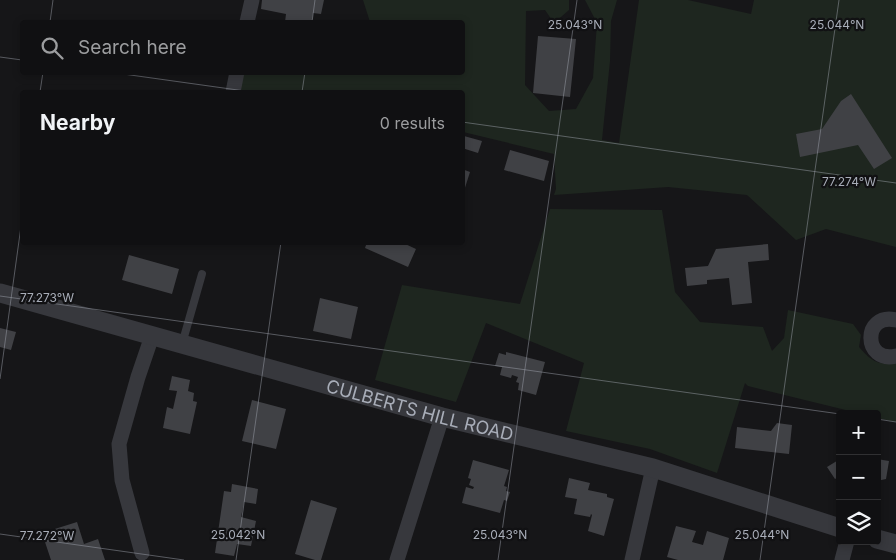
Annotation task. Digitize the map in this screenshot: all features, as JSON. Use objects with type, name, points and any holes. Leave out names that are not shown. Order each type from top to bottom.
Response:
[{"type":"street","points":[[248,20],[252,0]]},
{"type":"street","points":[[232,90],[236,75]]},
{"type":"street","name":"CULBERTS HILL ROAD","points":[[0,293],[442,417],[652,468],[836,527]]},
{"type":"street","points":[[896,320],[889,318],[881,320],[872,328],[870,338],[873,348],[878,354],[890,357],[896,356]]},
{"type":"street","points":[[142,554],[122,480],[119,444],[152,336]]},
{"type":"street","points":[[396,560],[442,417]]},
{"type":"street","points":[[632,560],[652,468]]},
{"type":"street","points":[[881,540],[896,544]]},
{"type":"street","points":[[842,560],[846,545]]},
{"type":"lane","points":[[182,344],[202,274]]},
{"type":"shaded area","points":[[363,0],[569,0],[569,10],[554,23],[545,10],[526,11],[525,85],[549,111],[576,109],[593,78],[597,23],[585,0],[617,0],[611,21],[610,61],[602,140],[619,143],[639,0],[688,0],[751,14],[754,0],[896,0],[896,247],[826,229],[796,240],[747,195],[668,187],[554,195],[556,189],[554,154],[465,132],[465,90],[238,90],[242,75],[465,75],[465,20],[369,20]]},
{"type":"shaded area","points":[[550,209],[662,210],[675,292],[700,322],[763,327],[772,351],[784,338],[788,310],[853,324],[861,335],[859,347],[867,356],[880,363],[896,362],[896,422],[881,419],[881,410],[846,410],[748,386],[745,383],[717,473],[650,449],[566,431],[584,363],[486,323],[456,402],[375,380],[402,285],[520,304]]},
{"type":"building","points":[[262,0],[324,0],[321,14],[313,13],[312,20],[285,20],[286,14],[261,9]]},
{"type":"building","points":[[538,36],[576,39],[570,97],[533,93]]},
{"type":"building","points":[[851,94],[892,158],[874,169],[858,145],[800,157],[796,134],[822,129],[841,101]]},
{"type":"building","points":[[465,136],[482,141],[478,153],[465,149]]},
{"type":"building","points":[[510,150],[549,161],[544,181],[504,170]]},
{"type":"building","points":[[465,170],[470,172],[465,188]]},
{"type":"building","points":[[768,244],[769,260],[748,262],[752,303],[732,305],[729,278],[707,280],[707,284],[687,286],[685,268],[708,266],[716,249]]},
{"type":"building","points":[[366,245],[407,245],[416,249],[408,267],[365,248]]},
{"type":"building","points":[[129,255],[179,269],[172,294],[122,280]]},
{"type":"building","points":[[320,298],[358,307],[351,339],[313,331]]},
{"type":"building","points":[[0,328],[16,332],[11,350],[0,347]]},
{"type":"building","points":[[506,352],[545,362],[536,395],[518,390],[519,383],[516,382],[518,377],[512,375],[511,378],[500,375],[502,367],[495,366],[499,353],[506,355]]},
{"type":"building","points":[[172,376],[190,380],[188,391],[194,393],[193,401],[197,402],[190,434],[163,428],[167,407],[173,409],[177,391],[169,390]]},
{"type":"building","points":[[252,400],[286,409],[276,449],[242,441]]},
{"type":"building","points":[[777,423],[792,425],[789,454],[735,448],[737,427],[771,431]]},
{"type":"building","points":[[473,460],[509,470],[504,486],[507,487],[506,491],[510,492],[507,501],[504,500],[500,513],[462,503],[466,487],[473,489],[474,487],[469,485],[471,479],[468,478]]},
{"type":"building","points":[[881,460],[889,461],[886,479],[881,480]]},
{"type":"building","points":[[836,461],[836,478],[835,479],[827,467]]},
{"type":"building","points":[[569,478],[590,483],[588,490],[607,494],[607,497],[614,499],[604,536],[588,531],[591,514],[590,517],[574,514],[577,499],[565,497]]},
{"type":"building","points":[[232,484],[258,489],[256,504],[244,502],[241,517],[256,521],[251,546],[237,544],[234,556],[215,553],[224,491],[231,492]]},
{"type":"building","points":[[311,500],[337,508],[321,560],[295,554]]},
{"type":"building","points":[[77,522],[84,544],[98,539],[105,560],[51,560],[42,533]]},
{"type":"building","points":[[676,526],[696,531],[692,542],[703,545],[707,531],[729,538],[723,560],[678,560],[667,557]]}]
